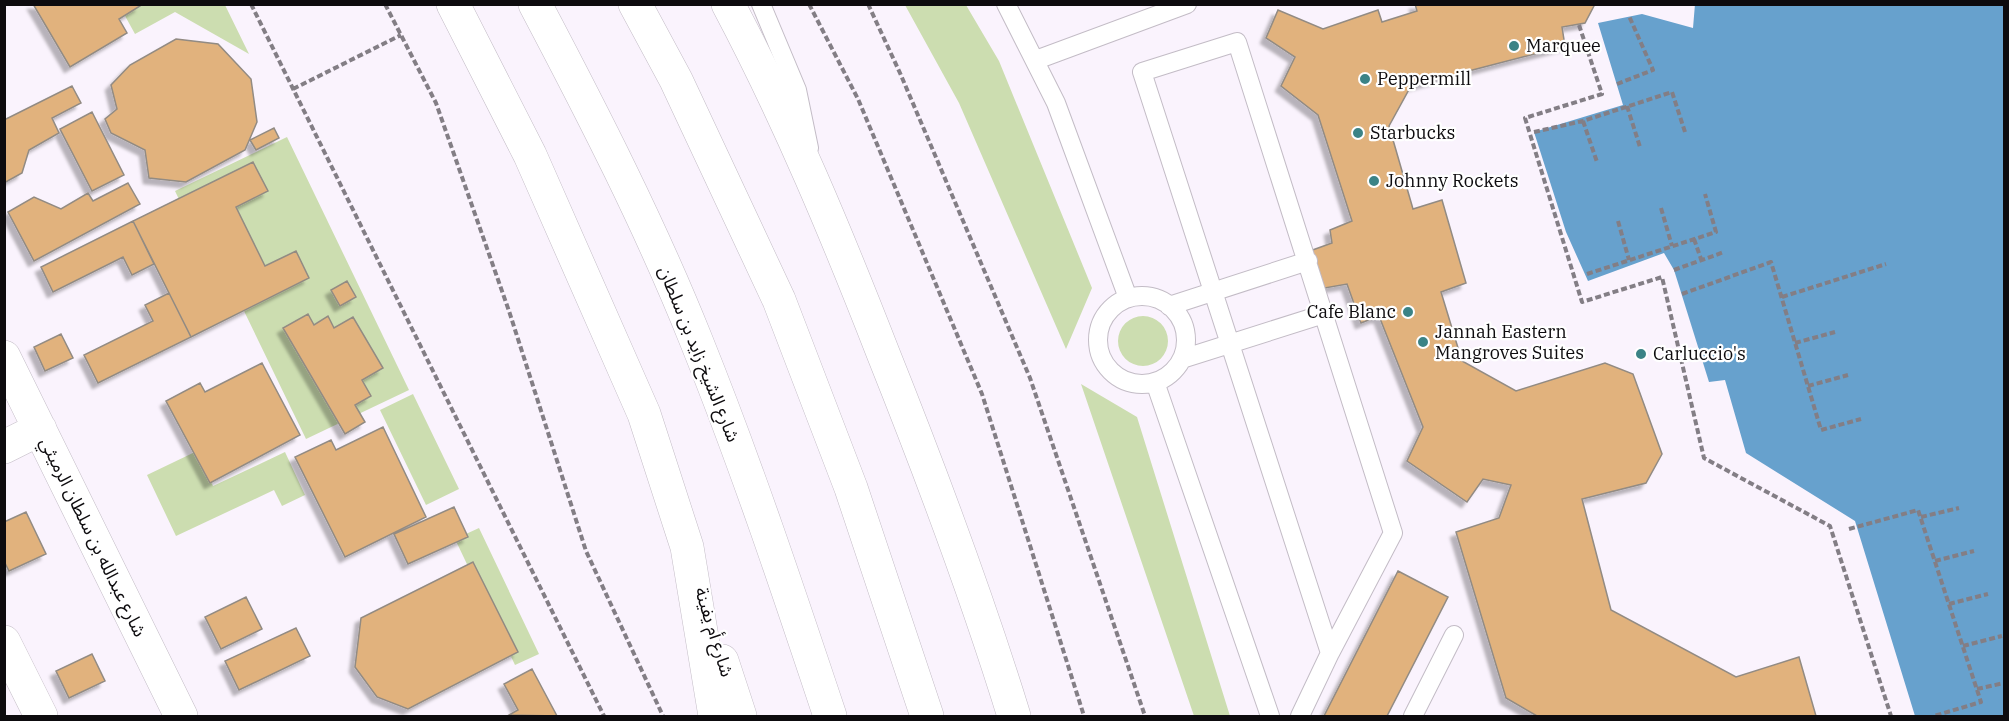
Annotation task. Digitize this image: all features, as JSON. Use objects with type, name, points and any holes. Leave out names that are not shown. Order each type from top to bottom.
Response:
[{"type":"main road","points":[[453,4],[530,155],[624,363],[675,503],[687,547],[715,717]]},
{"type":"main road","name":"شارع الشيخ زايد بن سلطان","points":[[535,4],[600,127],[696,338],[766,523],[830,717]]},
{"type":"main road","points":[[634,4],[675,80],[779,300],[850,488],[927,717]]},
{"type":"main road","points":[[728,4],[813,183],[910,420],[959,552],[1013,709]]},
{"type":"main road","name":"شارع عبدالله بن سلطان الرميثي","points":[[4,357],[181,717]]},
{"type":"main road","points":[[4,447],[40,429]]},
{"type":"main road","name":"شارع أم يفينة","points":[[687,547],[740,717]]},
{"type":"main road","points":[[4,642],[41,717]]},
{"type":"lane","points":[[760,4],[797,90],[807,130],[813,183]]},
{"type":"lane","points":[[1006,4],[1056,103],[1128,298]]},
{"type":"lane","points":[[1036,60],[1187,4]]},
{"type":"lane","points":[[1300,717],[1330,653],[1393,533],[1237,42],[1142,72],[1330,653]]},
{"type":"lane","points":[[1169,306],[1308,261]]},
{"type":"lane","points":[[1142,296],[1156,299],[1169,306],[1179,316],[1185,330],[1186,345],[1182,359],[1174,371],[1155,382],[1134,383],[1121,379],[1109,369],[1102,357],[1098,343],[1103,323],[1115,305],[1128,298],[1142,296]]},
{"type":"lane","points":[[1182,359],[1324,314]]},
{"type":"lane","points":[[1155,382],[1270,717]]},
{"type":"lane","points":[[1413,717],[1454,634]]},
{"type":"path","points":[[251,4],[604,717]]},
{"type":"path","points":[[385,4],[435,103],[509,311],[586,551],[663,717]]},
{"type":"path","points":[[809,4],[858,99],[982,394],[1084,717]]},
{"type":"path","points":[[868,4],[900,72],[1030,378],[1144,717]]},
{"type":"path","points":[[1617,84],[1653,70],[1629,15]]},
{"type":"path","points":[[1579,25],[1602,94],[1525,118],[1582,302],[1662,277],[1704,458],[1830,526],[1891,717]]},
{"type":"path","points":[[293,88],[401,35]]},
{"type":"path","points":[[1534,132],[1582,121],[1672,92],[1685,132]]},
{"type":"path","points":[[1627,106],[1640,147]]},
{"type":"path","points":[[1582,121],[1597,162]]},
{"type":"path","points":[[1587,274],[1716,232],[1706,194]]},
{"type":"path","points":[[1661,208],[1672,246]]},
{"type":"path","points":[[1618,221],[1629,260]]},
{"type":"path","points":[[1694,239],[1701,259]]},
{"type":"path","points":[[1674,270],[1724,252]]},
{"type":"path","points":[[1682,294],[1771,262],[1821,430],[1861,419]]},
{"type":"path","points":[[1782,297],[1886,264]]},
{"type":"path","points":[[1795,343],[1835,332]]},
{"type":"path","points":[[1808,386],[1848,375]]},
{"type":"path","points":[[1921,517],[1959,508]]},
{"type":"path","points":[[1849,529],[1918,510],[1981,702],[1934,717]]},
{"type":"path","points":[[1935,561],[1974,551]]},
{"type":"path","points":[[1949,604],[1988,594]]},
{"type":"path","points":[[1963,646],[2002,636]]},
{"type":"path","points":[[1977,689],[2004,683]]},
{"type":"green space","points":[[119,5],[225,5],[249,54],[175,12],[135,34]]},
{"type":"green space","points":[[905,5],[966,5],[999,61],[1092,288],[1066,349],[959,103]]},
{"type":"green space","points":[[287,137],[409,390],[306,439],[244,311],[254,306],[233,261],[213,270],[175,191]]},
{"type":"green space","points":[[1143,316],[1152,318],[1163,327],[1168,341],[1166,350],[1157,361],[1143,366],[1134,364],[1123,355],[1118,341],[1120,332],[1129,321]]},
{"type":"green space","points":[[1081,384],[1137,417],[1230,716],[1194,716]]},
{"type":"green space","points":[[413,394],[459,489],[426,505],[380,410]]},
{"type":"green space","points":[[197,451],[213,486],[285,452],[305,495],[282,506],[274,490],[176,536],[147,475]]},
{"type":"green space","points":[[479,528],[539,654],[515,665],[455,539]]},
{"type":"water","points":[[1695,4],[2004,5],[2004,716],[1915,716],[1855,521],[1746,453],[1725,380],[1709,382],[1674,270],[1664,253],[1588,281],[1566,232],[1534,132],[1623,105],[1598,23],[1642,14],[1693,28]]},
{"type":"building","points":[[33,4],[139,4],[140,6],[119,19],[127,33],[70,67]]},
{"type":"building","name":"Jannah Eastern Mangroves Suites","points":[[1415,4],[1595,4],[1585,23],[1562,27],[1565,46],[1411,86],[1389,126],[1413,209],[1442,200],[1466,283],[1441,292],[1462,361],[1516,391],[1605,363],[1633,374],[1662,454],[1646,483],[1582,499],[1611,610],[1736,677],[1799,657],[1816,716],[1537,716],[1506,698],[1456,532],[1499,518],[1511,485],[1483,479],[1467,502],[1407,461],[1423,427],[1379,316],[1361,323],[1347,284],[1319,289],[1307,252],[1332,243],[1330,230],[1352,221],[1318,115],[1281,86],[1295,57],[1266,38],[1278,10],[1323,29],[1378,10],[1382,22],[1417,11]]},
{"type":"building","points":[[176,39],[218,44],[251,79],[257,122],[245,150],[186,182],[149,178],[145,150],[111,133],[105,119],[117,109],[111,85],[130,65]]},
{"type":"building","points":[[72,86],[81,103],[52,118],[59,133],[29,150],[22,173],[4,183],[4,120]]},
{"type":"building","points":[[92,112],[124,175],[92,191],[60,129]]},
{"type":"building","points":[[274,128],[279,138],[256,150],[250,140]]},
{"type":"building","points":[[253,162],[268,191],[236,207],[265,266],[296,251],[309,278],[191,337],[133,221]]},
{"type":"building","points":[[128,183],[140,204],[34,261],[8,212],[34,197],[61,209],[88,193],[93,201]]},
{"type":"building","points":[[133,221],[154,264],[132,275],[123,257],[53,292],[41,267]]},
{"type":"building","points":[[347,281],[356,297],[340,306],[331,290]]},
{"type":"building","points":[[169,293],[191,337],[98,383],[84,355],[153,321],[145,305]]},
{"type":"building","points":[[308,314],[314,325],[328,316],[334,328],[353,317],[383,368],[362,380],[371,396],[355,405],[365,422],[345,434],[283,328]]},
{"type":"building","points":[[61,334],[73,358],[45,371],[34,347]]},
{"type":"building","points":[[262,363],[300,435],[210,483],[166,401],[200,383],[205,392]]},
{"type":"building","points":[[383,427],[426,517],[345,557],[295,457],[331,440],[336,450]]},
{"type":"building","points":[[454,507],[468,537],[408,564],[394,534]]},
{"type":"building","points":[[26,512],[46,554],[9,571],[4,561],[4,522]]},
{"type":"building","points":[[473,562],[518,652],[408,709],[377,697],[355,667],[361,618]]},
{"type":"building","points":[[1398,571],[1448,597],[1387,716],[1324,716]]},
{"type":"building","points":[[246,597],[262,629],[221,649],[205,617]]},
{"type":"building","points":[[296,628],[310,656],[239,690],[225,661]]},
{"type":"building","points":[[92,654],[105,681],[69,698],[56,671]]},
{"type":"building","points":[[532,669],[557,716],[509,715],[518,710],[504,684]]},
{"type":"place","name":"Marquee","points":[[1514,46]]},
{"type":"place","name":"Peppermill","points":[[1365,79]]},
{"type":"place","name":"Starbucks","points":[[1358,133]]},
{"type":"place","name":"Johnny Rockets","points":[[1374,181]]},
{"type":"place","name":"Cafe Blanc","points":[[1408,312]]},
{"type":"place","name":"Jannah Eastern Mangroves Suites","points":[[1423,342]]},
{"type":"place","name":"Carluccio's","points":[[1641,354]]}]
